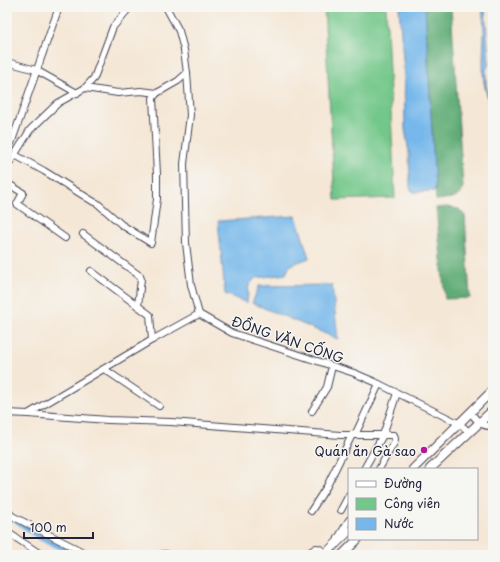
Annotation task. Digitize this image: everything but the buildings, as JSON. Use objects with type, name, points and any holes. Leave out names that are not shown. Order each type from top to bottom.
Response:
[{"type":"main road","points":[[414,468],[493,390]]},
{"type":"main road","points":[[431,468],[493,410]]},
{"type":"main road","points":[[325,555],[348,532]]},
{"type":"main road","points":[[342,555],[357,540]]},
{"type":"street","points":[[7,155],[59,7]]},
{"type":"street","points":[[7,167],[30,130],[58,103],[85,88],[94,78],[114,27],[130,7]]},
{"type":"street","points":[[28,414],[152,340],[199,314],[191,285],[186,243],[184,164],[190,115],[187,73],[184,50],[179,31],[166,7]]},
{"type":"street","points":[[7,62],[36,70],[77,93]]},
{"type":"street","points":[[15,155],[94,202],[97,202],[122,225],[151,243],[157,174],[153,98],[157,93],[178,81],[187,73]]},
{"type":"street","points":[[85,88],[118,93],[141,91],[157,93]]},
{"type":"street","points":[[7,183],[23,193],[17,204],[65,238]]},
{"type":"street","points":[[83,234],[140,276],[138,306]]},
{"type":"street","points":[[92,271],[150,315],[152,340]]},
{"type":"street","name":"ĐỒNG VĂN CỐNG","points":[[199,314],[232,334],[354,373],[380,384],[460,424],[469,432]]},
{"type":"street","points":[[312,411],[327,387],[332,366]]},
{"type":"street","points":[[104,369],[160,406]]},
{"type":"street","points":[[311,511],[327,486],[380,384]]},
{"type":"street","points":[[365,468],[383,435],[397,393]]},
{"type":"street","points":[[7,412],[108,420],[177,422],[354,435],[394,436],[395,439],[380,468]]},
{"type":"street","points":[[471,413],[479,423],[484,426],[493,426]]},
{"type":"street","points":[[341,510],[348,497]]},
{"type":"street","points":[[7,510],[12,516],[89,555]]},
{"type":"street","points":[[335,545],[348,522]]},
{"type":"street","points":[[7,532],[42,555]]},
{"type":"street","points":[[305,555],[316,548],[320,549],[325,555]]},
{"type":"street","points":[[160,555],[169,555]]},
{"type":"green space","points":[[324,7],[386,7],[395,198],[335,200]]},
{"type":"green space","points":[[425,7],[451,7],[463,187],[459,195],[452,198],[436,200]]},
{"type":"green space","points":[[447,207],[459,209],[465,216],[470,298],[445,299],[436,208]]},
{"type":"water","points":[[399,7],[425,7],[434,191],[414,192],[410,187],[409,152],[405,129],[404,72]]},
{"type":"water","points":[[482,7],[485,7],[489,63],[486,70],[486,85],[490,100],[493,139],[493,170],[488,98],[483,74],[484,29]]},
{"type":"water","points":[[296,216],[309,258],[290,265],[286,274],[256,278],[249,285],[247,303],[225,294],[218,221]]},
{"type":"water","points":[[332,285],[338,339],[252,303],[259,286]]},
{"type":"waterway","points":[[13,518],[40,538],[78,555]]},
{"type":"place","name":"Quán ăn Gà sao","points":[[424,450]]}]
